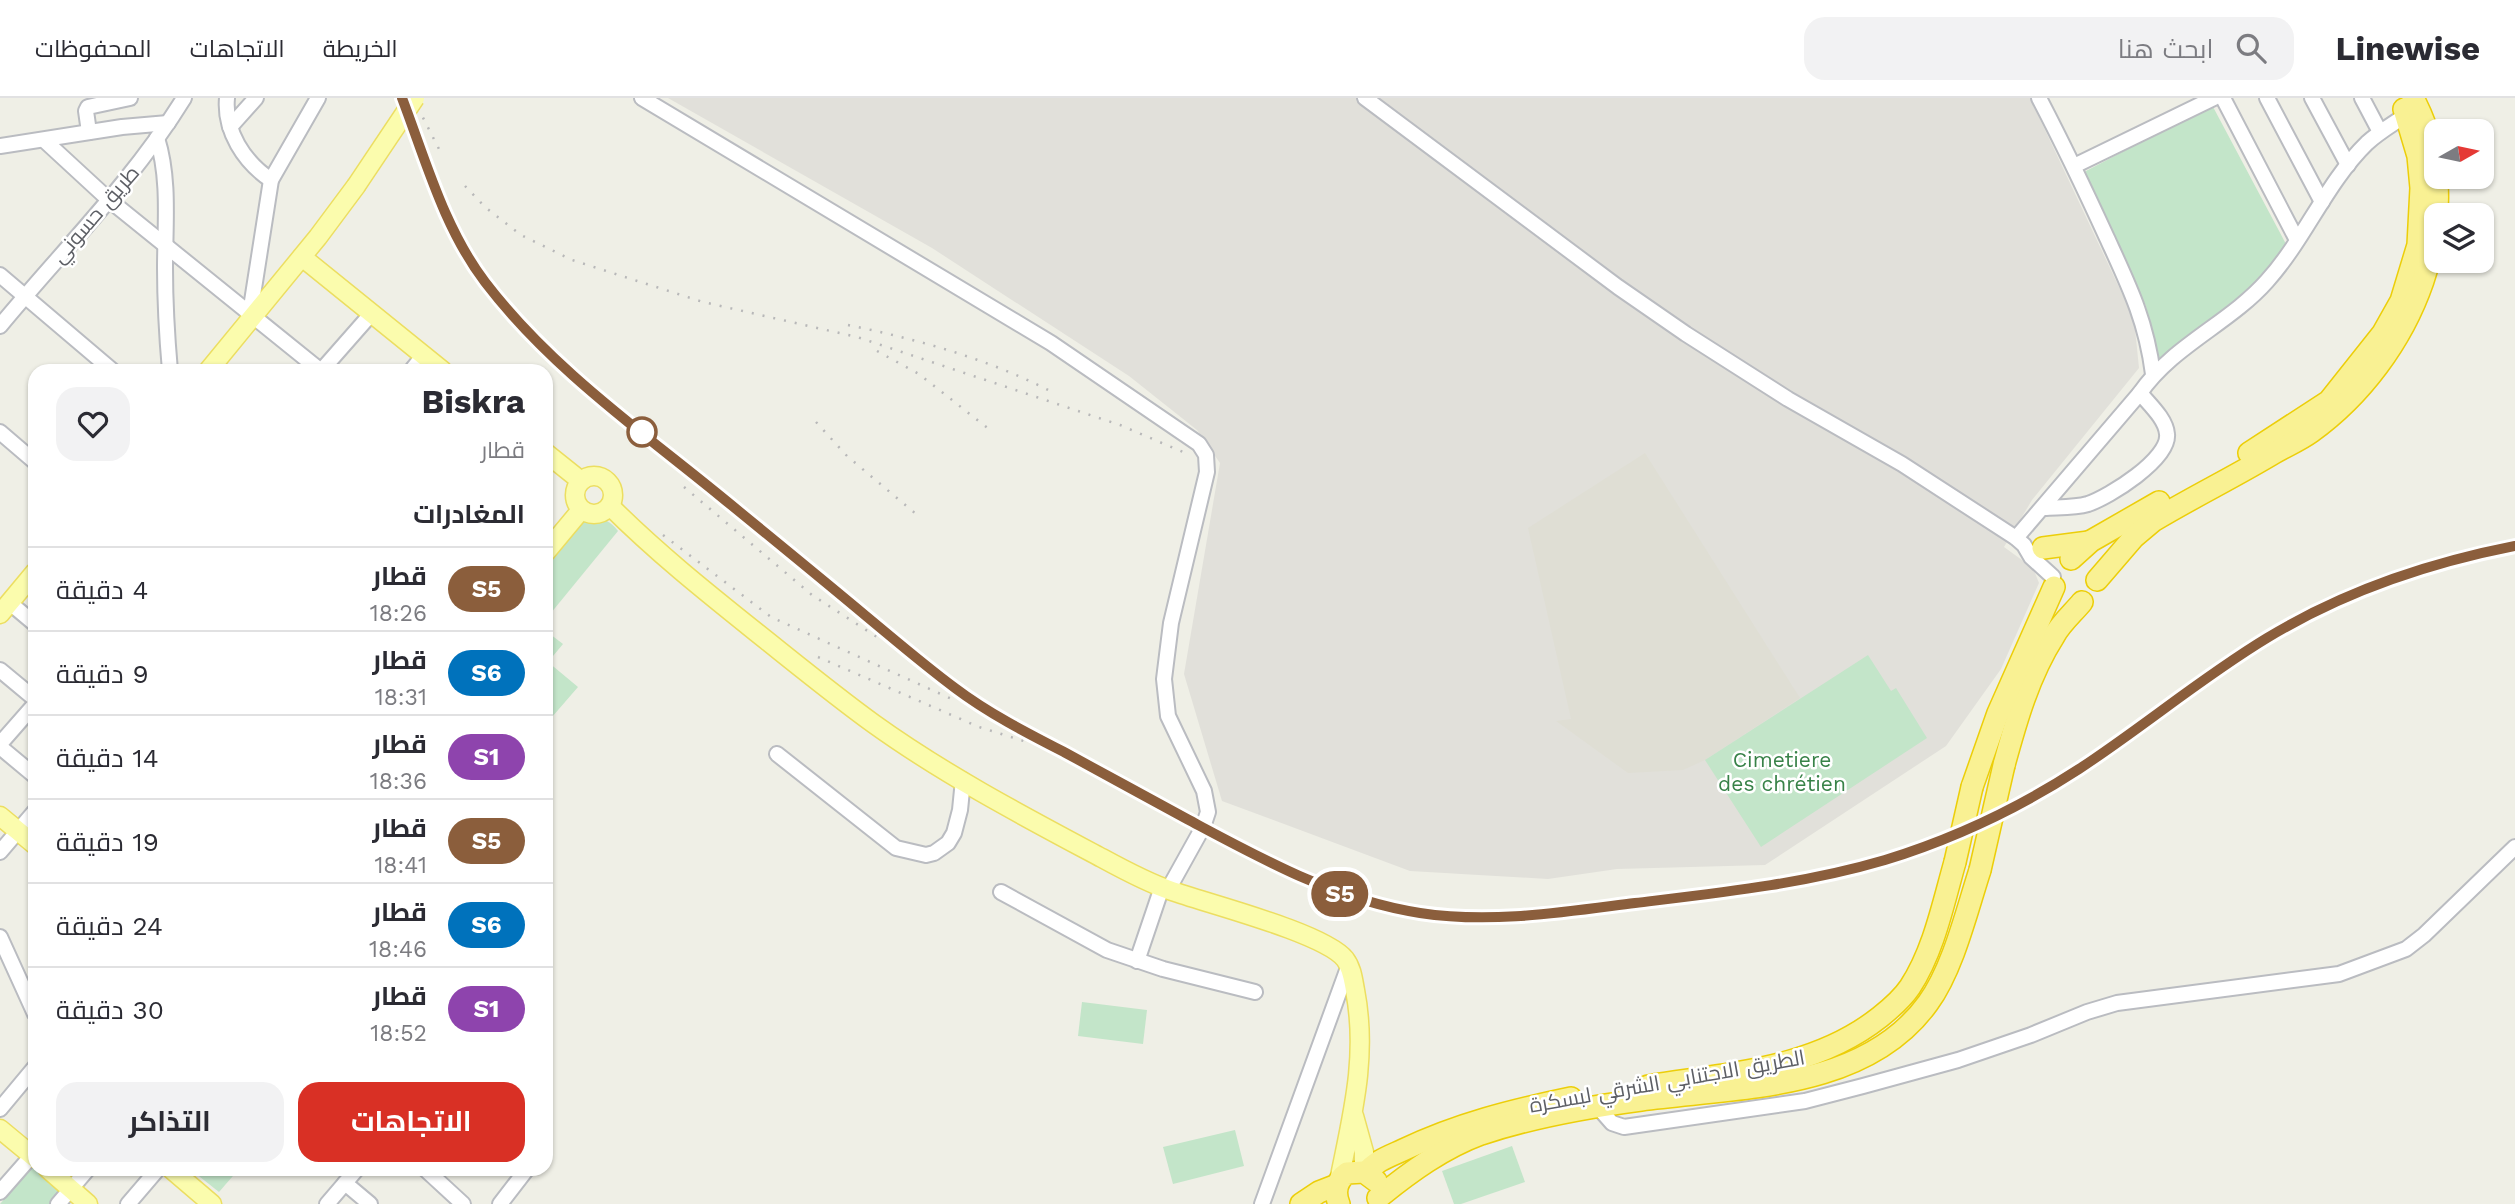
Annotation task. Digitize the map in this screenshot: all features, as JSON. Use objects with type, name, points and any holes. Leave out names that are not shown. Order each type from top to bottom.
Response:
[{"type":"highway","points":[[2406,104],[2419,110],[2432,150],[2436,214],[2425,278],[2396,341],[2357,392],[2310,433],[2153,521],[2134,537],[2097,580],[2090,597],[2082,602],[2065,600],[2054,582],[2061,564],[2091,541],[2246,455],[2329,401],[2383,333],[2401,301],[2418,245],[2421,188],[2418,156],[2406,104]]},
{"type":"highway","points":[[2028,544],[2091,541]]},
{"type":"highway","points":[[2069,559],[2078,559],[2091,566],[2097,580]]},
{"type":"highway","name":"الطريق الاجتنابي الشرقي لبسكرة","points":[[1338,1190],[1347,1173],[1365,1172],[1378,1162],[1435,1135],[1519,1108],[1598,1092],[1768,1067],[1826,1050],[1851,1038],[1891,1009],[1909,989],[1922,965],[1939,919],[1972,787],[1998,713],[2054,582]]},
{"type":"highway","name":"الطريق الاجتنابي الشرقي لبسكرة","points":[[1376,1202],[1428,1161],[1481,1134],[1598,1107],[1781,1084],[1833,1069],[1884,1044],[1907,1026],[1928,1003],[1943,975],[1962,926],[1980,870],[2019,712],[2039,662],[2055,634],[2082,602]]},
{"type":"highway","points":[[1365,1172],[1378,1186],[1376,1202]]},
{"type":"highway","points":[[1301,1204],[1319,1192],[1338,1190]]},
{"type":"main road","points":[[213,364],[251,315],[302,257],[356,186],[415,98]]},
{"type":"main road","points":[[302,257],[435,364]]},
{"type":"main road","points":[[553,459],[581,481]]},
{"type":"main road","points":[[598,477],[609,483],[613,495],[610,506],[606,511],[593,515],[581,510],[575,499],[575,492],[581,481],[598,477]]},
{"type":"main road","points":[[610,506],[695,583],[811,675],[875,724],[963,780],[1069,841],[1165,888],[1294,931],[1332,947],[1349,965],[1359,1016],[1361,1047],[1360,1075],[1338,1190]]},
{"type":"main road","points":[[553,543],[581,510]]},
{"type":"main road","points":[[5,608],[28,580]]},
{"type":"main road","points":[[0,816],[28,839]]},
{"type":"main road","points":[[1353,1113],[1364,1152],[1365,1172]]},
{"type":"main road","points":[[0,1129],[28,1150]]},
{"type":"main road","points":[[56,1176],[88,1204]]},
{"type":"main road","points":[[180,1176],[212,1204]]},
{"type":"street","points":[[89,132],[86,116],[88,107],[130,98]]},
{"type":"street","name":"طريق حسوني","points":[[0,326],[158,138],[184,98]]},
{"type":"street","points":[[227,98],[226,113],[230,127],[247,161],[271,180]]},
{"type":"street","points":[[230,127],[256,98]]},
{"type":"street","points":[[642,98],[1051,343],[1199,444],[1206,455],[1208,472],[1171,623],[1164,679],[1168,716],[1204,792],[1208,812],[1203,827],[1165,888],[1137,961]]},
{"type":"street","points":[[1365,98],[1618,288],[1686,334],[1788,400],[1902,464],[2028,544],[2069,559]]},
{"type":"street","points":[[2039,98],[2074,166],[2138,307],[2149,340],[2153,374]]},
{"type":"street","points":[[2074,166],[2214,98]]},
{"type":"street","points":[[2222,98],[2297,240]]},
{"type":"street","points":[[2267,98],[2322,202]]},
{"type":"street","points":[[2312,98],[2348,165]]},
{"type":"street","points":[[2362,98],[2380,132]]},
{"type":"street","points":[[251,315],[271,180],[311,101]]},
{"type":"street","points":[[2054,582],[2031,557],[2028,544],[2044,508],[2153,374],[2268,280],[2348,165],[2406,104]]},
{"type":"street","points":[[0,146],[141,125],[169,124]]},
{"type":"street","points":[[158,138],[162,152],[167,244],[165,265],[170,364]]},
{"type":"street","points":[[44,140],[108,199],[312,364]]},
{"type":"street","points":[[0,275],[105,364]]},
{"type":"street","points":[[327,364],[372,313]]},
{"type":"street","points":[[417,364],[424,355]]},
{"type":"street","points":[[2044,508],[2089,504],[2130,483],[2142,472],[2168,437],[2163,422],[2140,393]]},
{"type":"street","points":[[0,432],[28,456]]},
{"type":"street","points":[[5,608],[28,620]]},
{"type":"street","points":[[0,670],[28,696]]},
{"type":"street","points":[[28,711],[0,745],[28,770]]},
{"type":"street","points":[[777,754],[896,848],[926,855],[948,843],[954,833],[963,780]]},
{"type":"street","points":[[0,852],[28,819]]},
{"type":"street","points":[[1598,1107],[1612,1123],[1624,1127],[1805,1101],[1958,1060],[2105,1006],[2339,974],[2389,957],[2406,948],[2424,935],[2515,847]]},
{"type":"street","points":[[1001,892],[1081,937],[1137,961],[1255,992]]},
{"type":"street","points":[[0,937],[28,999]]},
{"type":"street","points":[[1262,1204],[1349,965]]},
{"type":"street","points":[[1332,1009],[1348,1006],[1359,1016]]},
{"type":"street","points":[[0,1109],[28,1075]]},
{"type":"street","points":[[0,1192],[28,1162]]},
{"type":"street","points":[[58,1204],[82,1176]]},
{"type":"street","points":[[128,1204],[152,1176]]},
{"type":"street","points":[[327,1204],[351,1176]]},
{"type":"street","points":[[432,1176],[460,1203]]},
{"type":"street","points":[[500,1204],[522,1176]]},
{"type":"street","points":[[345,1183],[370,1204]]},
{"type":"shaded area","points":[[668,98],[2030,98],[2134,319],[2139,368],[2032,500],[2004,547],[2033,568],[2039,583],[2001,669],[1946,746],[1765,865],[1617,869],[1548,879],[1410,871],[1222,801],[1184,674],[1220,463],[1197,430],[1129,376],[932,248]]},
{"type":"shaded area","points":[[1645,453],[1800,698],[1705,760],[1683,770],[1628,773],[1556,721],[1571,719],[1528,528]]},
{"type":"green space","points":[[2212,105],[2286,244],[2258,285],[2161,359],[2154,360],[2146,306],[2083,176],[2086,171]]},
{"type":"green space","points":[[592,518],[607,521],[618,531],[553,610],[553,557],[583,521]]},
{"type":"green space","points":[[553,636],[563,644],[553,656]]},
{"type":"green space","name":"Cimetiere des chrétien","points":[[1868,655],[1891,691],[1896,688],[1927,738],[1761,847],[1705,760]]},
{"type":"green space","points":[[553,666],[578,687],[553,716]]},
{"type":"green space","points":[[1082,1002],[1147,1010],[1143,1044],[1078,1036]]},
{"type":"green space","points":[[1235,1130],[1244,1166],[1173,1184],[1163,1147]]},
{"type":"green space","points":[[1512,1146],[1525,1182],[1454,1204],[1442,1171]]},
{"type":"green space","points":[[28,1172],[28,1176],[48,1176],[65,1191],[54,1204],[0,1204]]},
{"type":"green space","points":[[199,1176],[233,1176],[219,1192]]},
{"type":"railway","points":[[402,98],[447,217],[485,282],[537,341],[626,421],[934,673],[978,704],[1271,863],[1329,888],[1389,907],[1420,913],[1474,917],[1554,913],[1761,887],[1885,860],[1961,832],[2033,797],[2103,753],[2243,653],[2326,607],[2418,570],[2515,546]]},
{"type":"railway","points":[[413,98],[442,155]]},
{"type":"railway","points":[[465,186],[485,207],[521,235],[572,260],[703,302],[857,337],[1120,425],[1190,455]]},
{"type":"railway","points":[[848,325],[979,360],[1054,393]]},
{"type":"railway","points":[[877,351],[919,374],[990,430]]},
{"type":"railway","points":[[816,422],[847,456],[916,514]]},
{"type":"railway","points":[[684,487],[812,595],[880,639]]},
{"type":"railway","points":[[663,535],[771,617],[954,700]]},
{"type":"railway","points":[[818,657],[979,727],[1027,742]]},
{"type":"train","name":"S5","points":[[402,98],[439,198],[464,251],[479,274],[531,337],[571,374],[958,691],[1032,735],[1257,857],[1297,877],[1346,896],[1386,906],[1446,916],[1490,917],[1554,913],[1706,895],[1879,862],[1938,842],[2023,803],[2080,768],[2217,670],[2272,635],[2323,608],[2369,587],[2415,571],[2462,557],[2515,546]]}]
